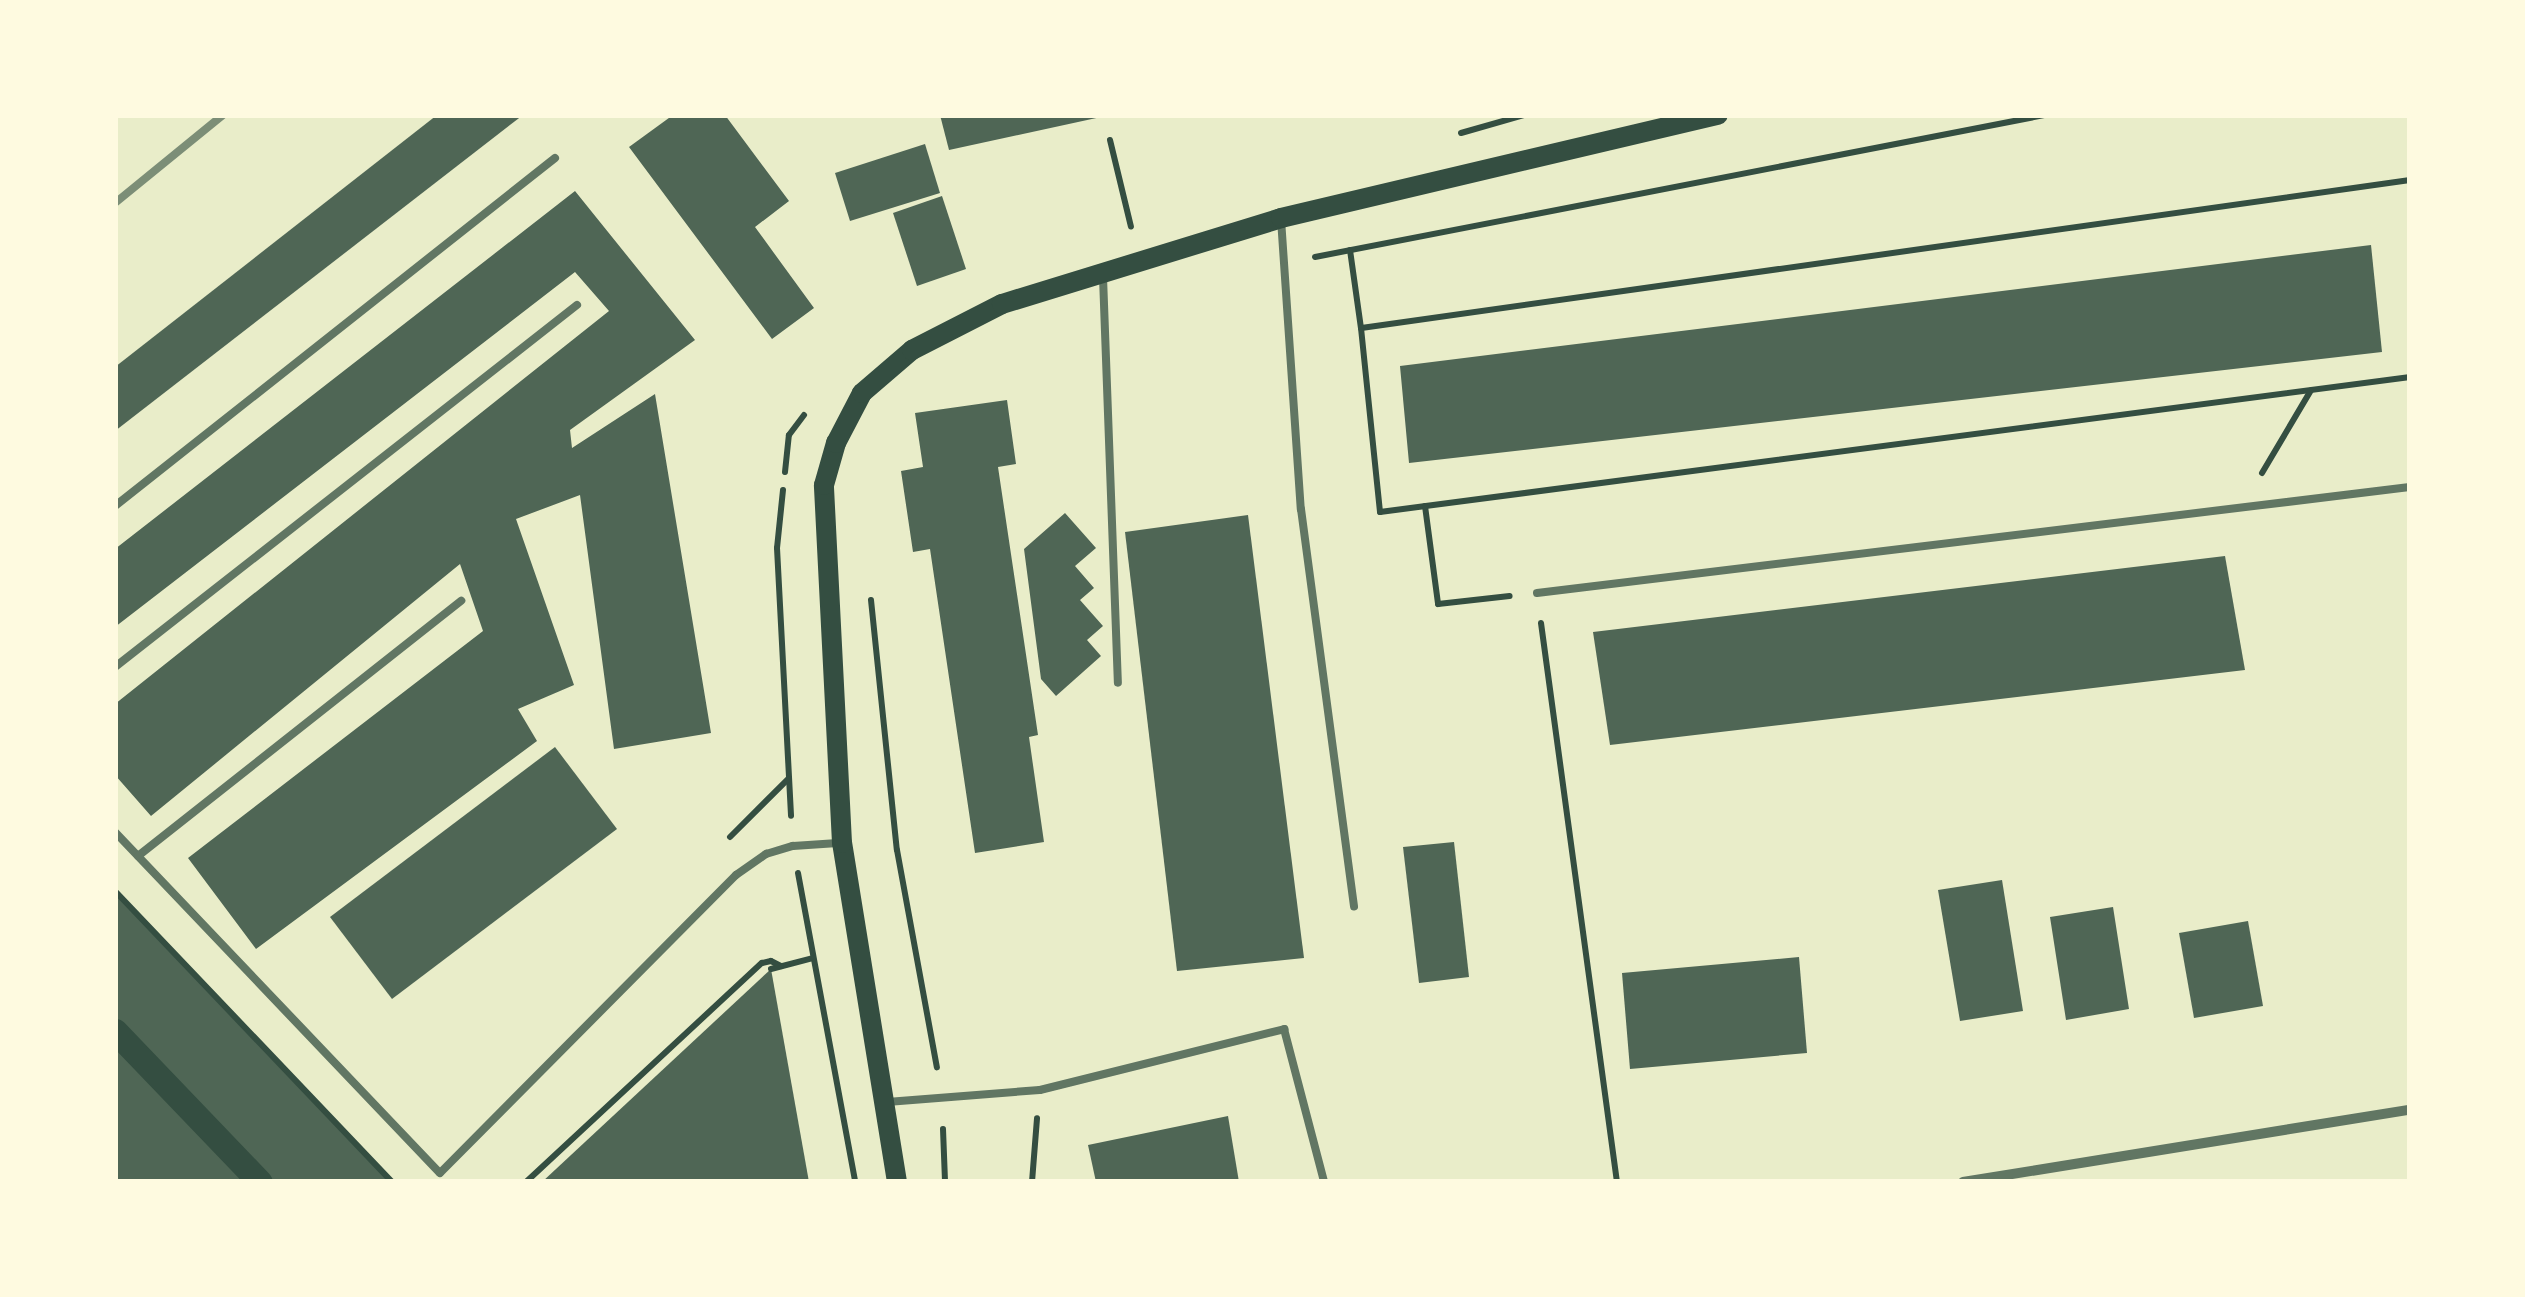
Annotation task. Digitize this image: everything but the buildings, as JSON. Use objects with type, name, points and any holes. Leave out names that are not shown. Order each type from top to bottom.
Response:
[{"type":"main road","points":[[897,1182],[842,843],[824,486],[836,443],[862,392],[912,350],[1002,304],[1281,218],[1718,115]]},
{"type":"main road","points":[[115,1032],[260,1182]]},
{"type":"street","points":[[1963,1182],[2410,1110]]},
{"type":"lane","points":[[115,506],[555,158]]},
{"type":"lane","points":[[1281,218],[1301,508],[1354,906]]},
{"type":"lane","points":[[1102,273],[1118,683]]},
{"type":"lane","points":[[115,667],[577,305]]},
{"type":"lane","points":[[1537,593],[2410,486]]},
{"type":"lane","points":[[138,856],[461,601]]},
{"type":"lane","points":[[115,832],[440,1173],[736,875],[766,854],[793,846],[842,843]]},
{"type":"lane","points":[[887,1102],[1040,1090],[1284,1028],[1324,1182]]},
{"type":"path","points":[[1447,137],[1524,115]]},
{"type":"path","points":[[1284,264],[2045,115]]},
{"type":"path","points":[[1110,140],[1133,233],[1147,230]]},
{"type":"path","points":[[1361,328],[2410,180]]},
{"type":"path","points":[[1350,250],[1380,512],[2410,377]]},
{"type":"path","points":[[2241,508],[2311,390]]},
{"type":"path","points":[[812,404],[789,435],[778,548],[793,846],[855,1182]]},
{"type":"path","points":[[1425,506],[1438,604],[1537,593],[1618,1182]]},
{"type":"path","points":[[870,591],[897,850],[941,1098],[945,1182]]},
{"type":"path","points":[[115,891],[392,1182]]},
{"type":"path","points":[[772,969],[813,958]]},
{"type":"path","points":[[526,1182],[762,963],[772,961],[781,966]]},
{"type":"path","points":[[1032,1182],[1040,1090]]},
{"type":"railway","points":[[115,203],[223,115]]}]
